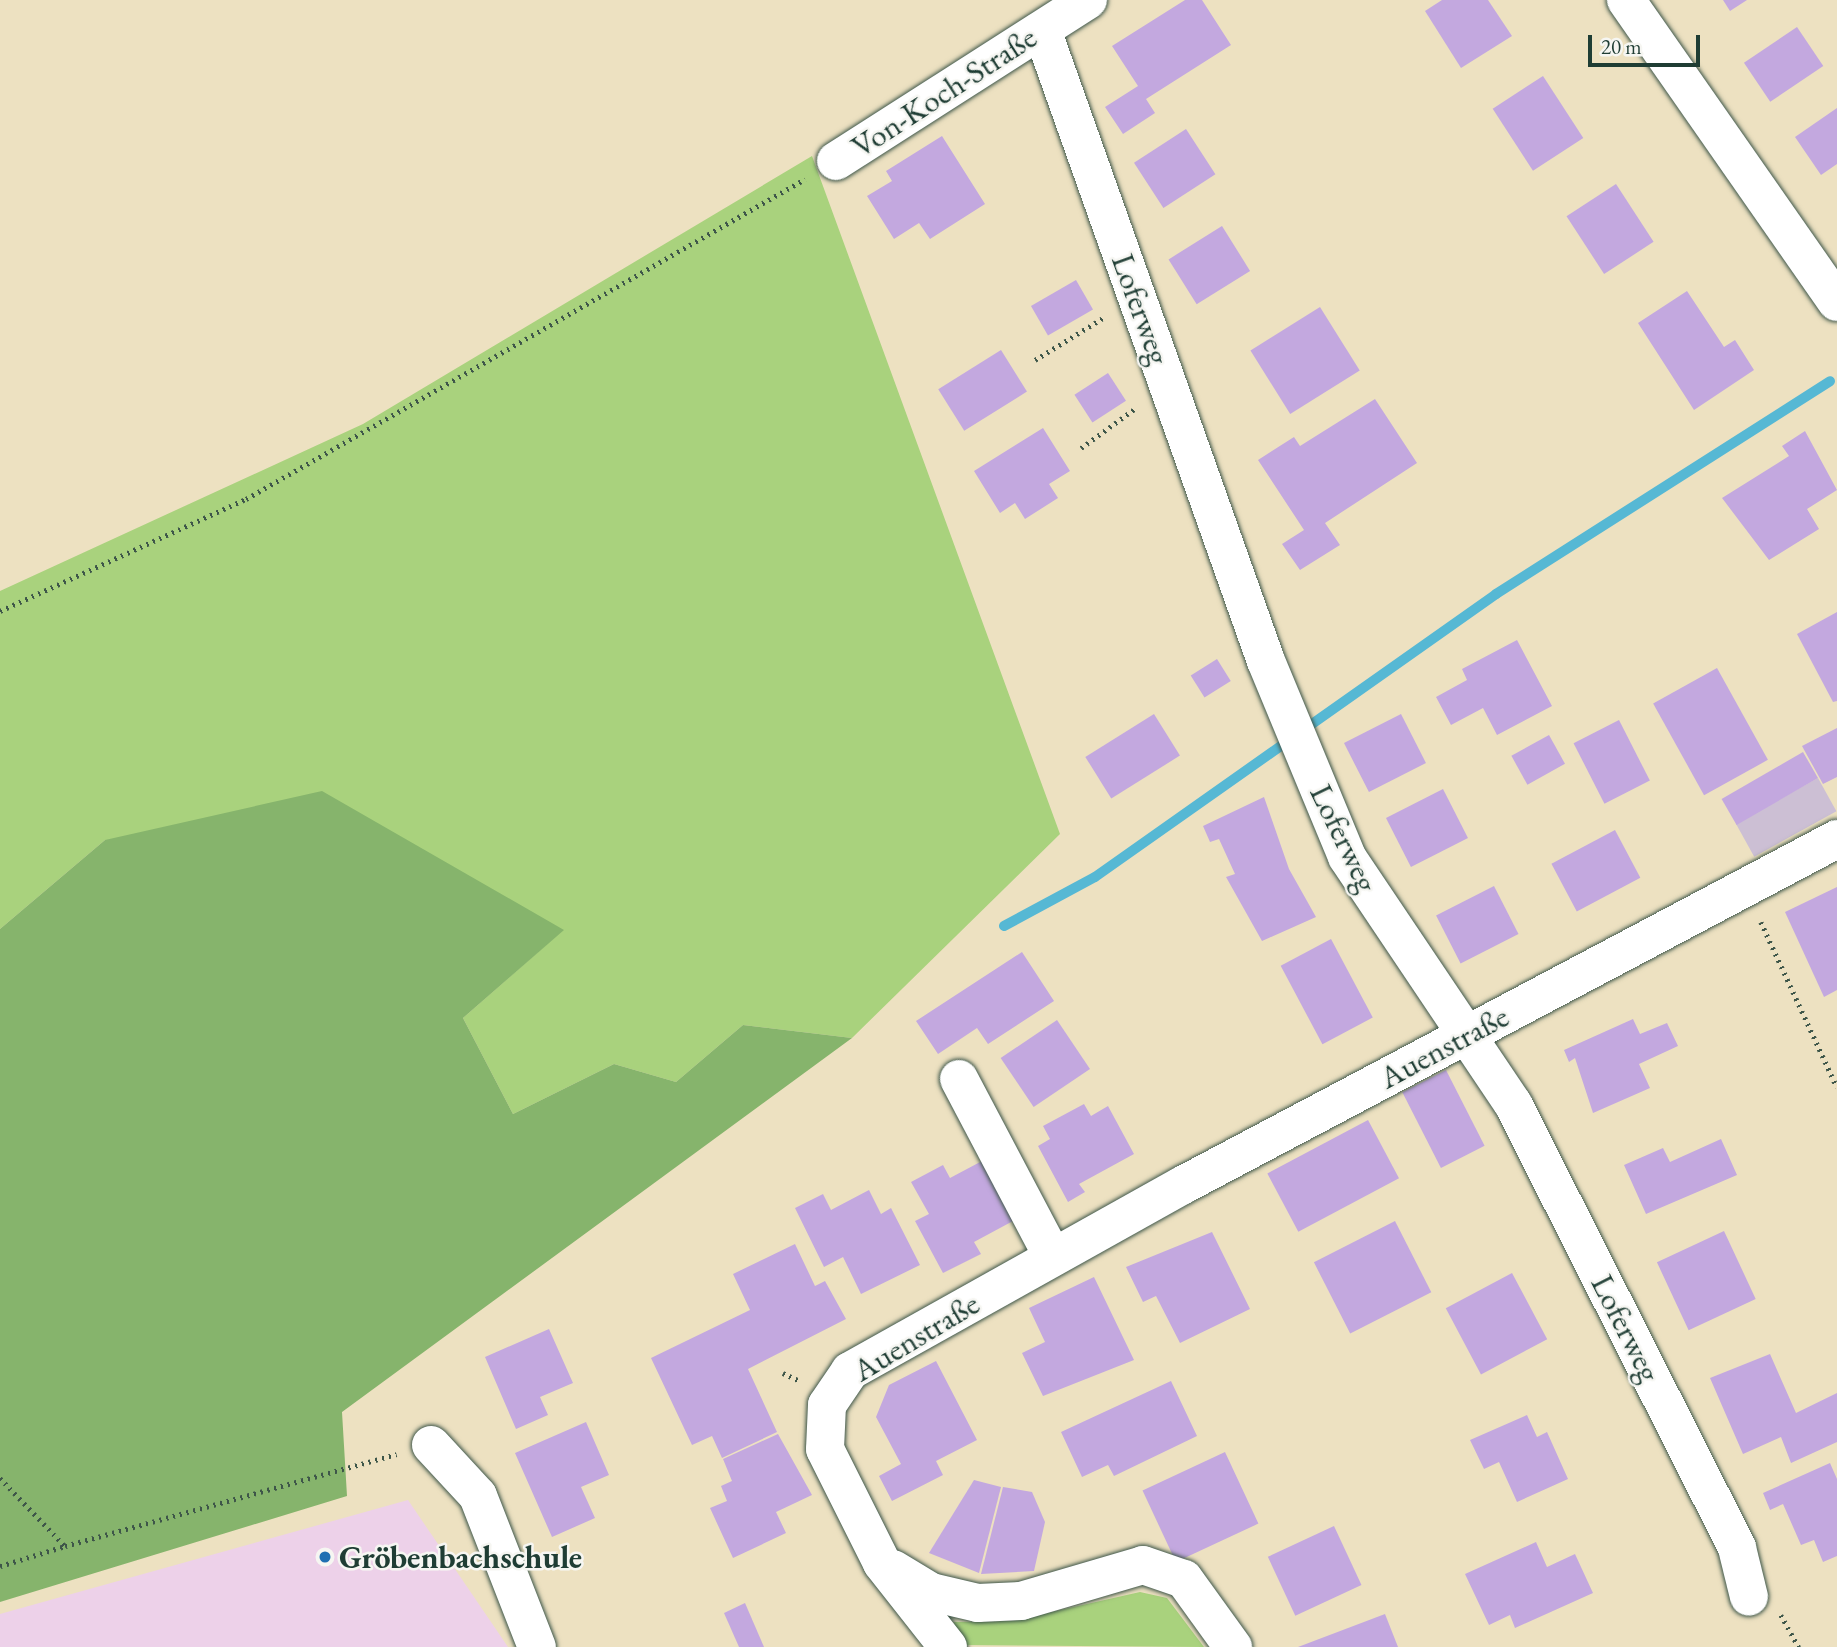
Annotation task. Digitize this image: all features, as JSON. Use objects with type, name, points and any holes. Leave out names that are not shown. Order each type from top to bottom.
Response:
[{"type":"street","name":"Von-Koch-Straße","points":[[836,161],[1088,0]]},
{"type":"street","points":[[1626,0],[1837,302]]},
{"type":"street","name":"Loferweg","points":[[1042,30],[1266,661],[1347,857],[1513,1104],[1737,1548],[1749,1597]]},
{"type":"street","name":"Auenstraße","points":[[948,1647],[882,1563],[825,1449],[827,1405],[850,1371],[1053,1257],[1837,839]]},
{"type":"street","points":[[959,1079],[1053,1257]]},
{"type":"street","points":[[431,1445],[478,1496],[537,1647]]},
{"type":"street","points":[[882,1563],[931,1592],[978,1603],[1021,1601],[1143,1565],[1184,1579],[1233,1647]]},
{"type":"path","points":[[0,611],[246,499],[836,161]]},
{"type":"path","points":[[1035,360],[1137,297]]},
{"type":"path","points":[[1082,448],[1168,385]]},
{"type":"path","points":[[1746,888],[1837,1087]]},
{"type":"path","points":[[0,1566],[431,1445]]},
{"type":"path","points":[[0,1478],[65,1546]]},
{"type":"shaded area","points":[[1818,778],[1836,811],[1754,857],[1736,824]]},
{"type":"shaded area","name":"Gröbenbachschule","points":[[408,1500],[508,1647],[0,1647],[0,1614]]},
{"type":"green space","points":[[812,156],[1060,834],[852,1038],[743,1025],[676,1082],[614,1064],[513,1114],[463,1018],[563,930],[105,840],[0,929],[0,591],[363,424]]},
{"type":"green space","points":[[322,791],[564,930],[463,1018],[513,1114],[614,1064],[676,1082],[743,1025],[852,1038],[342,1412],[347,1496],[0,1602],[0,929],[105,840]]},
{"type":"green space","points":[[1140,1592],[1167,1598],[1204,1647],[957,1645],[954,1622],[1011,1621]]},
{"type":"building","points":[[1185,0],[1202,0],[1231,45],[1146,99],[1155,113],[1123,134],[1105,107],[1138,86],[1112,46]]},
{"type":"building","points":[[1442,0],[1488,0],[1512,36],[1461,68],[1425,11]]},
{"type":"building","points":[[1723,0],[1747,0],[1730,11]]},
{"type":"building","points":[[1797,27],[1823,66],[1770,102],[1744,63]]},
{"type":"building","points":[[1543,76],[1583,138],[1533,171],[1493,109]]},
{"type":"building","points":[[1837,108],[1837,164],[1821,175],[1795,137]]},
{"type":"building","points":[[1186,129],[1215,174],[1163,208],[1134,163]]},
{"type":"building","points":[[942,136],[985,204],[930,239],[919,223],[894,239],[867,196],[892,181],[886,171]]},
{"type":"building","points":[[1616,184],[1654,242],[1604,274],[1567,216]]},
{"type":"building","points":[[1222,226],[1250,271],[1197,304],[1169,259]]},
{"type":"building","points":[[1076,280],[1093,309],[1048,335],[1031,306]]},
{"type":"building","points":[[1687,291],[1724,347],[1735,340],[1754,370],[1694,410],[1638,323]]},
{"type":"building","points":[[1320,307],[1360,371],[1290,414],[1250,350]]},
{"type":"building","points":[[1001,350],[1027,392],[964,431],[938,389]]},
{"type":"building","points":[[1108,373],[1126,401],[1092,422],[1074,395]]},
{"type":"building","points":[[1375,399],[1417,463],[1325,523],[1340,545],[1300,570],[1282,544],[1304,530],[1258,460],[1294,437],[1300,446]]},
{"type":"building","points":[[1043,428],[1070,471],[1049,484],[1058,498],[1025,519],[1015,503],[1000,513],[974,471]]},
{"type":"building","points":[[1805,431],[1837,490],[1807,509],[1819,529],[1769,560],[1722,498],[1789,456],[1782,446]]},
{"type":"building","points":[[1837,612],[1837,701],[1833,702],[1797,634]]},
{"type":"building","points":[[1517,640],[1552,706],[1497,735],[1483,708],[1451,725],[1436,697],[1467,680],[1462,669]]},
{"type":"building","points":[[1217,659],[1231,681],[1204,697],[1191,675]]},
{"type":"building","points":[[1717,668],[1768,760],[1704,795],[1653,703]]},
{"type":"building","points":[[1154,714],[1180,756],[1111,798],[1085,757]]},
{"type":"building","points":[[1401,714],[1426,763],[1369,792],[1344,743]]},
{"type":"building","points":[[1619,720],[1650,781],[1604,804],[1574,743]]},
{"type":"building","points":[[1837,728],[1837,777],[1823,784],[1802,746]]},
{"type":"building","points":[[1549,735],[1565,764],[1527,785],[1511,756]]},
{"type":"building","points":[[1803,752],[1818,778],[1737,825],[1722,799]]},
{"type":"building","points":[[1443,789],[1468,838],[1411,867],[1386,818]]},
{"type":"building","points":[[1264,797],[1289,869],[1316,917],[1262,941],[1226,877],[1235,874],[1219,839],[1210,842],[1203,826]]},
{"type":"building","points":[[1615,830],[1640,878],[1577,911],[1551,864]]},
{"type":"building","points":[[1494,886],[1519,934],[1461,964],[1436,916]]},
{"type":"building","points":[[1837,887],[1837,990],[1824,997],[1785,912]]},
{"type":"building","points":[[1331,939],[1373,1018],[1322,1044],[1281,966]]},
{"type":"building","points":[[1022,952],[1054,1001],[988,1044],[977,1028],[938,1054],[916,1021]]},
{"type":"building","points":[[1633,1019],[1640,1034],[1667,1023],[1678,1046],[1639,1064],[1650,1088],[1593,1113],[1575,1058],[1569,1062],[1564,1050]]},
{"type":"building","points":[[1057,1020],[1090,1069],[1034,1107],[1001,1058]]},
{"type":"building","points":[[1446,1070],[1485,1146],[1441,1168],[1402,1092]]},
{"type":"building","points":[[1084,1104],[1091,1116],[1108,1106],[1134,1154],[1079,1184],[1085,1192],[1068,1202],[1038,1146],[1050,1139],[1043,1126]]},
{"type":"building","points":[[1368,1120],[1399,1178],[1298,1232],[1267,1174]]},
{"type":"building","points":[[1721,1139],[1737,1175],[1646,1214],[1624,1165],[1663,1148],[1670,1162]]},
{"type":"building","points":[[982,1161],[1013,1221],[974,1242],[981,1254],[943,1273],[915,1221],[929,1214],[911,1182],[943,1165],[950,1178]]},
{"type":"building","points":[[869,1190],[881,1214],[891,1208],[920,1265],[861,1294],[843,1257],[824,1267],[795,1208],[823,1194],[831,1210]]},
{"type":"building","points":[[1395,1221],[1431,1292],[1350,1334],[1314,1262]]},
{"type":"building","points":[[1724,1231],[1756,1299],[1689,1330],[1657,1262]]},
{"type":"building","points":[[1212,1232],[1250,1309],[1180,1343],[1156,1296],[1143,1302],[1126,1267]]},
{"type":"building","points":[[795,1244],[815,1286],[825,1281],[846,1319],[748,1369],[777,1432],[722,1458],[712,1436],[692,1445],[651,1358],[750,1310],[733,1274]]},
{"type":"building","points":[[1512,1273],[1547,1339],[1481,1374],[1446,1308]]},
{"type":"building","points":[[1094,1277],[1134,1360],[1043,1396],[1022,1353],[1045,1342],[1029,1308]]},
{"type":"building","points":[[549,1329],[573,1383],[540,1397],[548,1415],[516,1429],[485,1357]]},
{"type":"building","points":[[1770,1354],[1796,1413],[1837,1393],[1837,1442],[1791,1463],[1781,1437],[1743,1454],[1710,1378]]},
{"type":"building","points":[[936,1361],[977,1440],[936,1461],[943,1475],[892,1501],[879,1476],[901,1464],[876,1417],[889,1385]]},
{"type":"building","points":[[1171,1381],[1197,1436],[1114,1476],[1108,1465],[1082,1477],[1061,1432]]},
{"type":"building","points":[[1527,1415],[1537,1437],[1547,1432],[1568,1479],[1517,1502],[1499,1462],[1484,1469],[1470,1440]]},
{"type":"building","points":[[586,1422],[609,1475],[581,1487],[595,1518],[552,1537],[515,1453]]},
{"type":"building","points":[[778,1434],[812,1495],[776,1512],[786,1533],[733,1558],[710,1508],[727,1501],[721,1486],[732,1481],[723,1459]]},
{"type":"building","points":[[1225,1452],[1258,1524],[1176,1562],[1143,1490]]},
{"type":"building","points":[[1830,1463],[1837,1479],[1837,1556],[1823,1562],[1814,1540],[1801,1545],[1783,1504],[1770,1510],[1763,1493]]},
{"type":"building","points":[[974,1480],[1001,1487],[979,1573],[929,1553]]},
{"type":"building","points":[[1003,1487],[1032,1492],[1045,1522],[1034,1571],[981,1574]]},
{"type":"building","points":[[1334,1526],[1361,1585],[1295,1616],[1268,1557]]},
{"type":"building","points":[[1536,1542],[1547,1567],[1575,1554],[1593,1593],[1515,1628],[1510,1615],[1489,1625],[1465,1574]]},
{"type":"building","points":[[745,1603],[764,1647],[739,1647],[724,1613]]},
{"type":"building","points":[[1385,1614],[1398,1647],[1298,1647]]},
{"type":"waterway","points":[[1004,926],[1095,877],[1496,594],[1830,381]]},
{"type":"place","name":"Gröbenbachschule","points":[[325,1557]]}]
